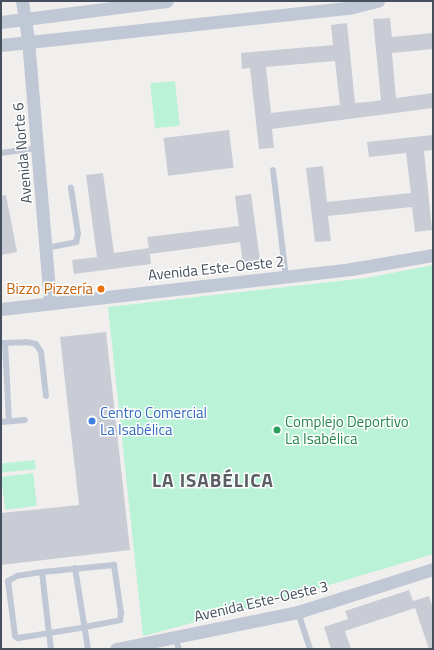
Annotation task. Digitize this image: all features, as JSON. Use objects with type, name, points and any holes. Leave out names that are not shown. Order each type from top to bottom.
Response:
[{"type":"street","name":"Avenida Norte 6","points":[[22,1],[28,40],[50,303]]},
{"type":"street","points":[[1,22],[166,1]]},
{"type":"street","points":[[1,45],[28,40],[349,8],[378,1]]},
{"type":"street","name":"Avenida Este-Oeste 2","points":[[1,309],[351,269],[433,254]]},
{"type":"street","name":"Avenida Este-Oeste 3","points":[[116,649],[177,643],[298,612],[433,568]]},
{"type":"lane","points":[[1,153],[37,148]]},
{"type":"lane","points":[[273,170],[286,277]]},
{"type":"lane","points":[[46,248],[76,242],[78,234],[71,188]]},
{"type":"lane","points":[[9,421],[3,343],[36,344],[41,352],[46,396]]},
{"type":"lane","points":[[1,422],[25,420]]},
{"type":"lane","points":[[114,565],[117,579],[120,620],[48,633],[15,636],[8,584],[10,578],[75,568],[114,565]]},
{"type":"lane","points":[[75,568],[88,649]]},
{"type":"lane","points":[[42,572],[51,649]]},
{"type":"lane","points":[[298,612],[310,649]]},
{"type":"green space","points":[[175,81],[180,126],[155,128],[150,84]]},
{"type":"green space","name":"Complejo Deportivo La Isabélica","points":[[433,265],[433,554],[279,600],[143,636],[108,307],[366,278]]},
{"type":"green space","points":[[35,460],[36,469],[2,473],[1,464]]},
{"type":"green space","points":[[33,473],[37,506],[5,510],[1,477]]},
{"type":"building","points":[[390,18],[392,37],[433,33],[433,49],[392,53],[396,98],[433,93],[433,108],[272,129],[274,148],[259,149],[250,68],[242,69],[241,53],[333,45],[331,25],[347,23],[355,103],[381,100],[373,19]],"holes":[[[335,61],[340,105],[271,113],[266,67]]]},
{"type":"building","points":[[229,130],[234,168],[168,176],[163,138]]},
{"type":"building","points":[[433,135],[433,150],[424,151],[432,230],[415,232],[412,207],[328,216],[331,241],[315,242],[306,168],[323,166],[327,202],[411,193],[406,153],[369,157],[367,142]]},
{"type":"building","points":[[103,173],[114,253],[149,248],[151,264],[74,274],[72,260],[97,257],[86,175]]},
{"type":"building","points":[[251,194],[260,260],[243,263],[240,242],[150,254],[147,237],[239,226],[235,196]]},
{"type":"building","points":[[6,195],[17,252],[1,255],[1,196]]},
{"type":"building","name":"Centro Comercial La Isabélica","points":[[106,332],[130,550],[1,565],[1,513],[79,505],[60,337]]},
{"type":"building","points":[[409,590],[413,601],[429,596],[433,608],[433,649],[429,649],[415,608],[345,631],[351,649],[331,649],[324,627],[348,619],[345,611]]},
{"type":"place","name":"Bizzo Pizzería","points":[[101,289]]},
{"type":"place","name":"Centro Comercial La Isabélica","points":[[92,421]]},
{"type":"place","name":"Complejo Deportivo La Isabélica","points":[[277,430]]},
{"type":"district","name":"LA ISABÉLICA","points":[[213,480]]}]
